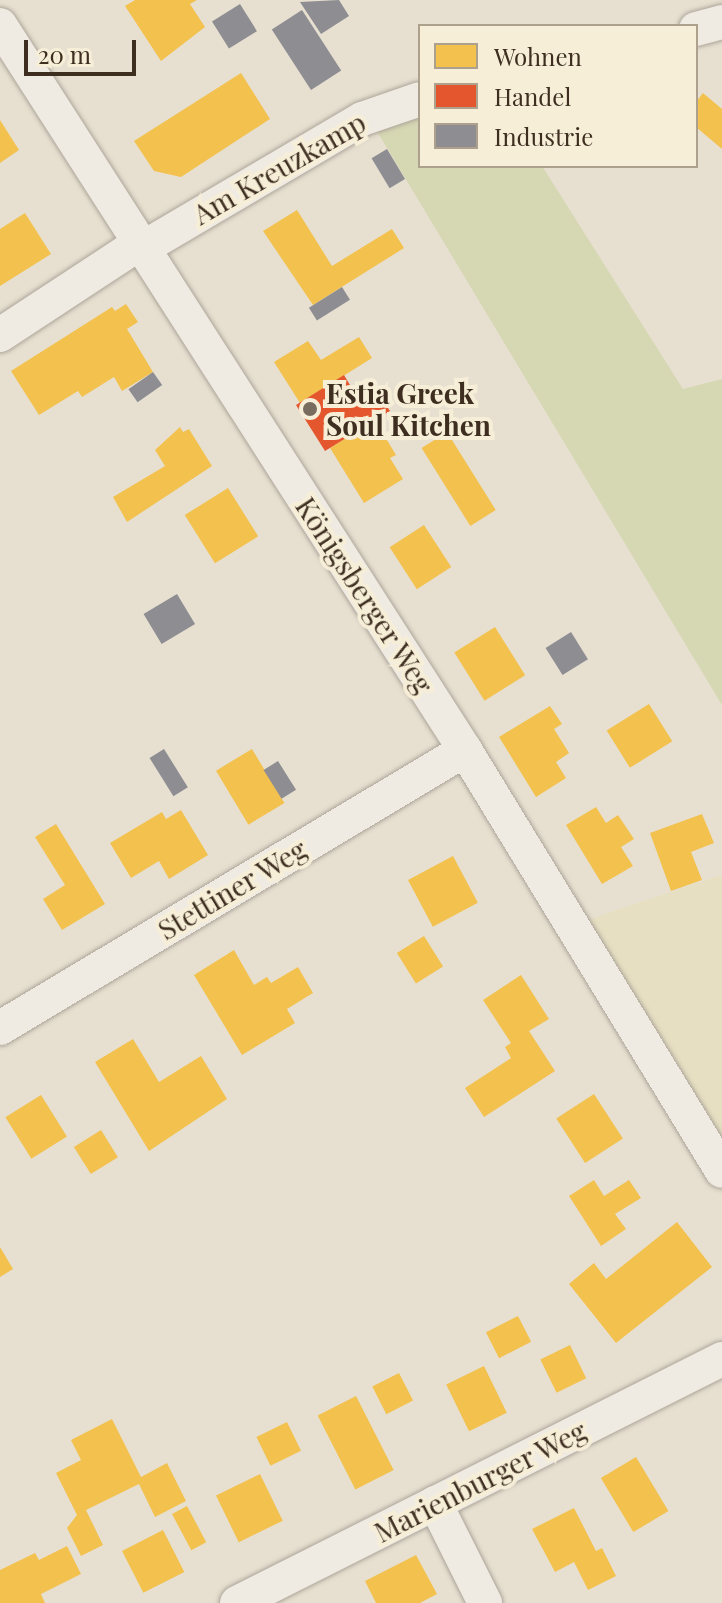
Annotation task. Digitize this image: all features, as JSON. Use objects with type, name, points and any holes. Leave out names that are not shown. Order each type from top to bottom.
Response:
[{"type":"street","points":[[698,28],[722,22]]},
{"type":"street","name":"Königsberger Weg","points":[[0,25],[465,750],[722,1171]]},
{"type":"street","name":"Am Kreuzkamp","points":[[0,335],[142,245],[362,119],[418,100]]},
{"type":"street","name":"Stettiner Weg","points":[[0,1028],[465,750]]},
{"type":"street","name":"Marienburger Weg","points":[[237,1603],[722,1359]]},
{"type":"street","points":[[435,1503],[485,1603]]},
{"type":"shaded area","points":[[722,875],[722,1137],[581,922]]},
{"type":"green space","points":[[418,118],[418,168],[543,168],[683,389],[722,379],[722,705],[375,128]]},
{"type":"building: Wohnen","points":[[135,0],[197,0],[190,4],[205,27],[161,61],[125,6]]},
{"type":"building: Wohnen","points":[[241,73],[270,119],[181,177],[154,171],[134,141]]},
{"type":"building: Wohnen","points":[[703,93],[722,109],[722,149],[698,129],[698,99]]},
{"type":"building: Wohnen","points":[[0,120],[19,150],[0,163]]},
{"type":"building: Wohnen","points":[[297,210],[332,266],[392,229],[404,248],[313,305],[263,231]]},
{"type":"building: Wohnen","points":[[25,213],[51,254],[0,286],[0,229]]},
{"type":"building: Wohnen","points":[[126,304],[138,322],[127,329],[153,372],[122,391],[114,377],[82,397],[78,391],[39,415],[11,371],[112,307],[115,311]]},
{"type":"building: Wohnen","points":[[359,337],[372,358],[300,403],[274,362],[308,341],[321,360]]},
{"type":"building: Wohnen","points":[[375,420],[396,455],[390,458],[403,479],[364,503],[330,448]]},
{"type":"building: Wohnen","points":[[180,427],[183,432],[189,429],[212,466],[127,522],[113,497],[165,466],[155,450]]},
{"type":"building: Wohnen","points":[[447,432],[496,510],[470,526],[422,448]]},
{"type":"building: Wohnen","points":[[228,488],[258,536],[215,563],[185,515]]},
{"type":"building: Wohnen","points":[[424,525],[451,567],[417,589],[390,547]]},
{"type":"building: Wohnen","points":[[495,627],[525,675],[484,701],[454,652]]},
{"type":"building: Wohnen","points":[[649,704],[672,741],[630,768],[607,730]]},
{"type":"building: Wohnen","points":[[550,706],[562,724],[554,729],[569,753],[556,762],[566,778],[536,797],[499,737]]},
{"type":"building: Wohnen","points":[[252,749],[284,803],[248,825],[216,771]]},
{"type":"building: Wohnen","points":[[596,807],[606,823],[618,815],[634,839],[621,847],[633,866],[602,884],[566,825]]},
{"type":"building: Wohnen","points":[[181,810],[208,855],[169,879],[159,861],[131,878],[110,843],[162,812],[166,819]]},
{"type":"building: Wohnen","points":[[702,814],[714,843],[691,852],[702,880],[671,891],[650,833]]},
{"type":"building: Wohnen","points":[[56,824],[105,904],[62,930],[43,899],[65,885],[35,837]]},
{"type":"building: Wohnen","points":[[453,856],[478,903],[433,927],[408,880]]},
{"type":"building: Wohnen","points":[[424,936],[443,967],[416,983],[397,953]]},
{"type":"building: Wohnen","points":[[234,950],[254,985],[267,977],[271,983],[298,967],[313,993],[287,1009],[295,1023],[242,1055],[194,975]]},
{"type":"building: Wohnen","points":[[521,975],[549,1019],[529,1031],[555,1071],[484,1117],[465,1088],[511,1058],[505,1047],[511,1043],[483,1000]]},
{"type":"building: Wohnen","points":[[133,1039],[159,1082],[201,1056],[227,1099],[149,1151],[95,1062]]},
{"type":"building: Wohnen","points":[[594,1094],[623,1138],[585,1163],[556,1119]]},
{"type":"building: Wohnen","points":[[41,1095],[67,1137],[31,1159],[5,1117]]},
{"type":"building: Wohnen","points":[[101,1130],[118,1157],[91,1174],[74,1147]]},
{"type":"building: Wohnen","points":[[594,1180],[604,1196],[629,1180],[641,1198],[615,1214],[626,1229],[601,1246],[569,1196]]},
{"type":"building: Wohnen","points":[[677,1222],[712,1267],[616,1343],[569,1284],[594,1263],[606,1279]]},
{"type":"building: Wohnen","points":[[0,1247],[13,1269],[0,1277]]},
{"type":"building: Wohnen","points":[[518,1316],[531,1342],[499,1358],[486,1332]]},
{"type":"building: Wohnen","points":[[570,1345],[586,1378],[557,1393],[540,1359]]},
{"type":"building: Wohnen","points":[[484,1366],[507,1413],[469,1431],[446,1384]]},
{"type":"building: Wohnen","points":[[399,1373],[413,1401],[386,1414],[372,1387]]},
{"type":"building: Wohnen","points":[[356,1396],[394,1470],[355,1489],[318,1416]]},
{"type":"building: Wohnen","points":[[112,1419],[141,1477],[167,1463],[186,1501],[155,1517],[139,1484],[86,1510],[103,1545],[81,1556],[67,1528],[77,1515],[56,1473],[81,1460],[71,1440]]},
{"type":"building: Wohnen","points":[[287,1422],[301,1451],[270,1466],[256,1437]]},
{"type":"building: Wohnen","points":[[636,1457],[668,1511],[633,1532],[601,1478]]},
{"type":"building: Wohnen","points":[[260,1474],[283,1521],[239,1542],[216,1495]]},
{"type":"building: Wohnen","points":[[187,1506],[206,1542],[191,1550],[172,1514]]},
{"type":"building: Wohnen","points":[[574,1508],[596,1551],[602,1548],[616,1576],[588,1590],[574,1562],[555,1572],[532,1529]]},
{"type":"building: Wohnen","points":[[163,1530],[184,1572],[143,1593],[122,1551]]},
{"type":"building: Wohnen","points":[[67,1546],[81,1574],[41,1594],[45,1603],[0,1603],[0,1570],[35,1553],[39,1560]]},
{"type":"building: Wohnen","points":[[416,1555],[437,1594],[420,1603],[376,1603],[365,1581]]},
{"type":"building: Handel","points":[[344,375],[359,400],[376,390],[390,411],[325,451],[296,405]]},
{"type":"building: Industrie","points":[[339,0],[349,16],[321,34],[300,2]]},
{"type":"building: Industrie","points":[[240,4],[257,31],[229,49],[212,21]]},
{"type":"building: Industrie","points":[[302,10],[341,70],[311,90],[272,30]]},
{"type":"building: Industrie","points":[[387,149],[405,179],[390,188],[372,158]]},
{"type":"building: Industrie","points":[[342,287],[350,300],[317,320],[309,308]]},
{"type":"building: Industrie","points":[[153,372],[162,385],[138,402],[128,389]]},
{"type":"building: Industrie","points":[[177,594],[195,624],[162,644],[144,614]]},
{"type":"building: Industrie","points":[[571,632],[588,659],[563,675],[546,648]]},
{"type":"building: Industrie","points":[[164,749],[188,787],[173,796],[150,758]]},
{"type":"building: Industrie","points":[[278,761],[296,790],[282,799],[264,770]]},
{"type":"place","name":"Estia Greek Soul Kitchen","points":[[310,409]]}]
